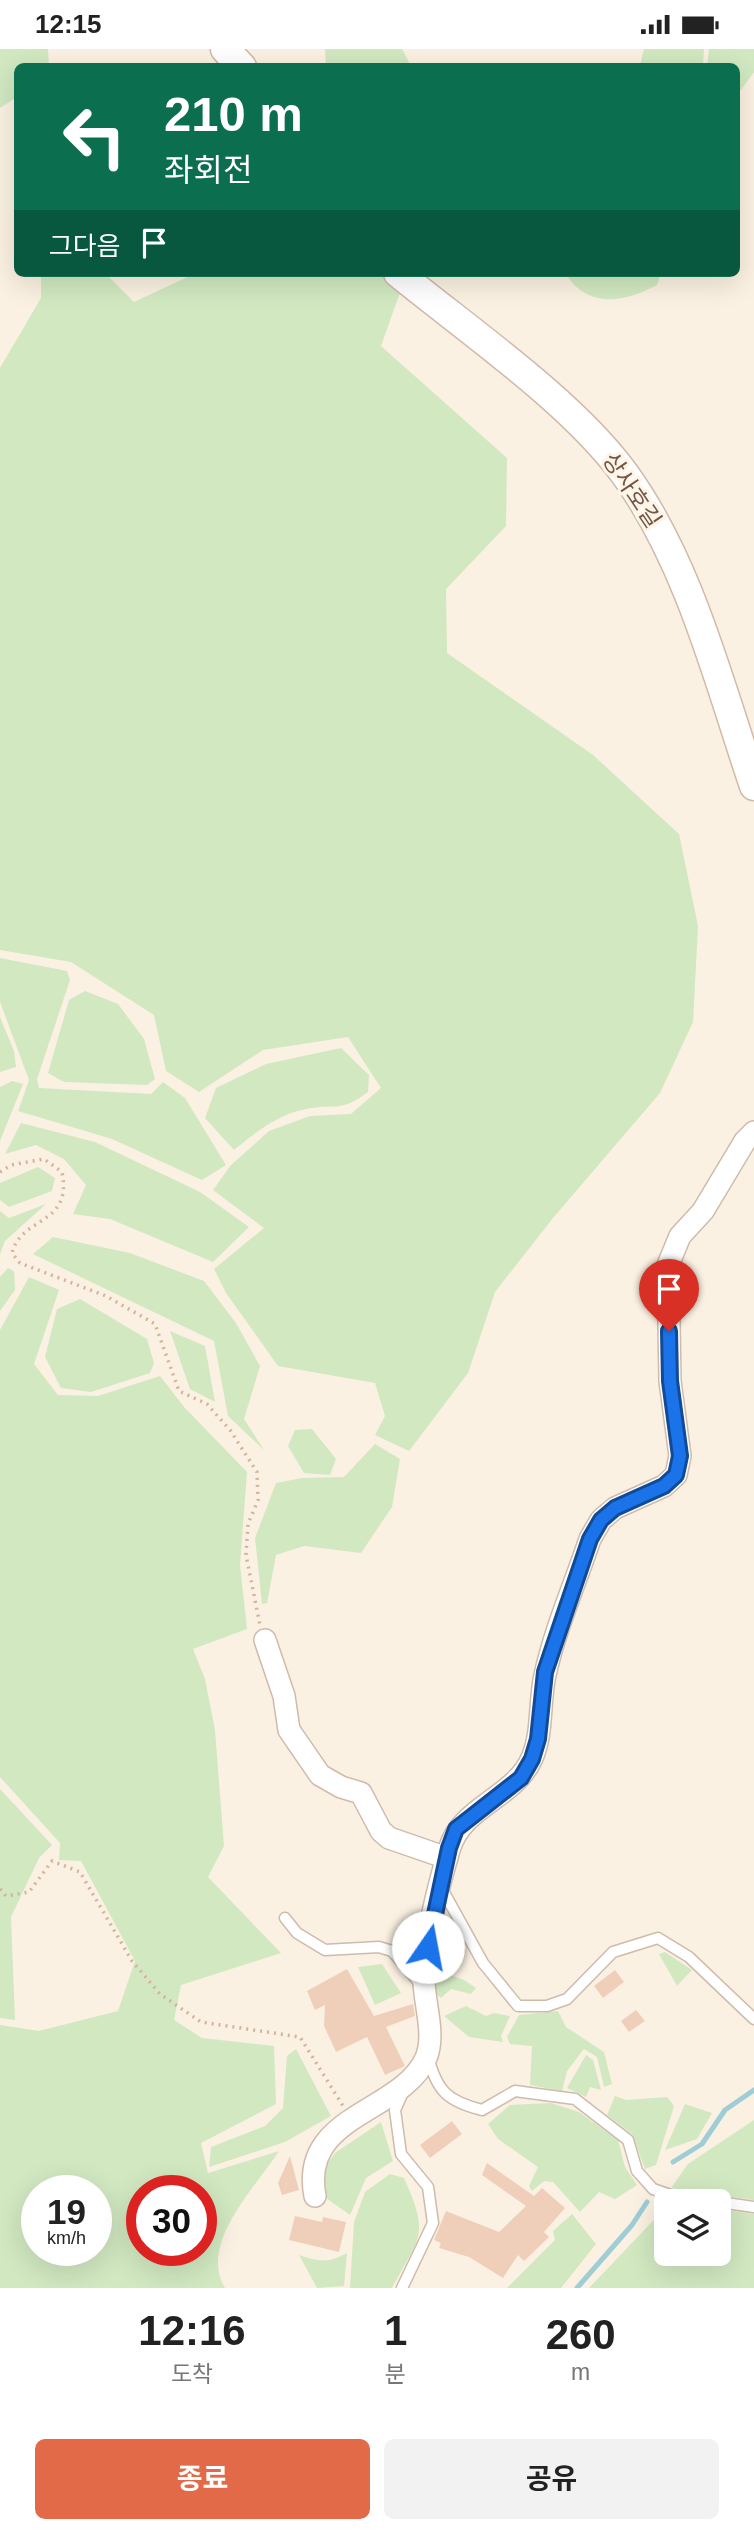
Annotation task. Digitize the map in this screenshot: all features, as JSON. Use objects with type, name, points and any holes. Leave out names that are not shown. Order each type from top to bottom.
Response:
[{"type":"street","points":[[225,49],[238,63]]},
{"type":"street","name":"상사호길","points":[[403,277],[548,396],[597,440],[624,473],[671,553],[754,786]]},
{"type":"street","points":[[316,2196],[312,2167],[333,2135],[352,2119],[407,2085],[419,2073],[428,2054],[430,2041],[423,1987],[424,1968],[440,1887],[456,1829],[521,1778],[532,1759],[538,1739],[545,1672],[590,1539],[601,1520],[615,1508],[664,1486],[676,1475],[680,1456],[670,1381],[668,1265],[681,1235],[702,1211],[745,1141],[754,1132]]},
{"type":"street","points":[[265,1640],[284,1696],[289,1730],[320,1775],[341,1787],[361,1793],[381,1831],[389,1838],[447,1858]]},
{"type":"lane","points":[[440,1887],[483,1963],[518,2006],[547,2006],[567,1999],[613,1951],[658,1938],[689,1957],[754,2019]]},
{"type":"lane","points":[[285,1918],[298,1933],[325,1950],[379,1947],[392,1951],[423,1987]]},
{"type":"lane","points":[[428,2054],[435,2084],[458,2104],[482,2109],[515,2091],[575,2099],[628,2140],[637,2171],[654,2189]]},
{"type":"lane","points":[[402,2288],[433,2223],[428,2187],[401,2154],[395,2110],[407,2085]]},
{"type":"lane","points":[[731,2204],[754,2207]]},
{"type":"path","points":[[0,1172],[11,1165],[44,1159],[62,1173],[66,1192],[56,1211],[14,1244],[12,1253],[20,1263],[106,1296],[155,1324],[179,1391],[207,1404],[230,1430],[257,1472],[258,1500],[248,1524],[246,1555],[253,1606],[265,1640]]},
{"type":"path","points":[[0,1889],[6,1896],[29,1892],[52,1861],[80,1872],[132,1961],[160,1994],[201,2022],[300,2037],[352,2119]]},
{"type":"green space","points":[[0,49],[48,49],[49,63],[14,63],[14,99],[0,108]]},
{"type":"green space","points":[[325,49],[402,49],[409,63],[326,63]]},
{"type":"green space","points":[[644,49],[704,49],[703,63],[641,63]]},
{"type":"green space","points":[[709,49],[754,49],[754,72],[741,90],[740,63],[707,63]]},
{"type":"green space","points":[[41,277],[109,277],[134,302],[187,277],[406,277],[381,346],[507,458],[506,526],[446,589],[447,653],[593,755],[679,834],[698,926],[693,1022],[660,1093],[553,1218],[495,1292],[468,1373],[409,1451],[375,1435],[385,1416],[375,1383],[278,1366],[226,1293],[214,1269],[264,1228],[213,1190],[231,1165],[269,1131],[310,1116],[351,1114],[381,1088],[348,1037],[263,1050],[199,1092],[166,1071],[154,1015],[71,962],[0,950],[0,368],[41,298]]},
{"type":"green space","points":[[568,277],[660,277],[657,285],[619,299],[595,297],[574,285]]},
{"type":"green space","points":[[0,958],[67,971],[70,980],[37,1079],[39,1088],[151,1094],[163,1082],[185,1098],[226,1165],[202,1180],[112,1139],[18,1111],[29,1080],[0,1002]]},
{"type":"green space","points":[[85,991],[118,1004],[144,1039],[155,1079],[147,1085],[64,1082],[48,1073],[69,1000]]},
{"type":"green space","points":[[0,1017],[14,1051],[16,1067],[0,1072]]},
{"type":"green space","points":[[341,1048],[369,1075],[368,1092],[359,1099],[344,1105],[316,1107],[285,1115],[234,1150],[205,1118],[216,1088],[266,1064]]},
{"type":"green space","points":[[12,1081],[23,1084],[0,1141],[0,1087]]},
{"type":"green space","points":[[21,1123],[95,1142],[200,1192],[249,1227],[213,1262],[110,1219],[73,1214],[86,1185],[64,1159],[36,1145],[5,1154]]},
{"type":"green space","points":[[38,1167],[55,1178],[52,1191],[9,1207],[0,1200],[0,1183]]},
{"type":"green space","points":[[46,1204],[5,1241],[0,1254],[0,1211],[9,1218]]},
{"type":"green space","points":[[53,1237],[130,1253],[204,1281],[236,1323],[260,1366],[244,1419],[264,1450],[228,1416],[214,1341],[33,1254]]},
{"type":"green space","points":[[8,1268],[14,1271],[15,1290],[0,1311],[0,1277]]},
{"type":"green space","points":[[29,1277],[59,1290],[34,1364],[58,1395],[98,1396],[160,1376],[185,1408],[247,1472],[240,1565],[247,1629],[193,1649],[205,1679],[215,1730],[224,1846],[208,1877],[281,1953],[181,1985],[174,2020],[202,2038],[274,2046],[276,2104],[201,2143],[208,2173],[279,2151],[233,2217],[224,2235],[219,2253],[219,2271],[225,2288],[0,2288],[0,2025],[39,2031],[118,2011],[135,1961],[81,1861],[59,1860],[60,1843],[0,1777],[0,1330]]},
{"type":"green space","points":[[80,1299],[147,1339],[154,1363],[150,1373],[91,1392],[61,1388],[45,1357],[57,1309]]},
{"type":"green space","points":[[170,1331],[205,1346],[215,1402],[190,1389]]},
{"type":"green space","points":[[312,1429],[336,1459],[330,1475],[304,1473],[288,1446],[295,1430]]},
{"type":"green space","points":[[375,1444],[400,1459],[392,1507],[361,1553],[304,1546],[276,1555],[267,1603],[262,1604],[255,1538],[276,1483],[302,1478],[344,1477]]},
{"type":"green space","points":[[0,1789],[52,1845],[39,1858],[11,1917],[15,2020],[0,2018]]},
{"type":"green space","points":[[665,1952],[692,1970],[677,1986],[659,1954]]},
{"type":"green space","points":[[382,1964],[401,1993],[375,2005],[358,1967]]},
{"type":"green space","points":[[434,1969],[464,1980],[476,1988],[471,1994],[451,1989],[441,1998],[430,1989]]},
{"type":"green space","points":[[466,2006],[486,2016],[494,2013],[510,2016],[501,2036],[503,2042],[469,2037],[444,2016]]},
{"type":"green space","points":[[558,2011],[566,2027],[604,2052],[612,2084],[604,2087],[597,2057],[584,2049],[567,2071],[562,2091],[530,2085],[532,2046],[510,2044],[507,2037],[519,2015]]},
{"type":"green space","points":[[296,2049],[331,2116],[285,2142],[209,2167],[211,2147],[265,2126],[283,2108],[287,2056]]},
{"type":"green space","points":[[586,2055],[593,2060],[601,2090],[590,2087],[586,2097],[567,2088]]},
{"type":"green space","points":[[615,2096],[626,2100],[667,2097],[674,2106],[656,2165],[645,2169],[632,2134],[607,2115]]},
{"type":"green space","points":[[551,2103],[579,2112],[618,2140],[625,2167],[637,2185],[615,2199],[599,2192],[580,2212],[553,2182],[544,2181],[532,2191],[529,2186],[538,2167],[498,2139],[488,2124],[510,2105]]},
{"type":"green space","points":[[685,2104],[712,2113],[697,2139],[665,2150]]},
{"type":"green space","points":[[754,2120],[754,2200],[731,2197],[731,2189],[671,2188],[688,2164]]},
{"type":"green space","points":[[381,2122],[393,2161],[366,2178],[350,2215],[326,2198],[324,2168],[335,2153]]},
{"type":"green space","points":[[390,2174],[404,2178],[412,2197],[419,2224],[415,2245],[392,2288],[350,2288],[354,2222],[365,2192]]},
{"type":"green space","points":[[731,2211],[754,2214],[754,2288],[589,2288],[654,2220],[654,2266],[731,2266]]},
{"type":"green space","points":[[572,2214],[596,2244],[561,2288],[507,2288],[555,2240],[553,2231]]},
{"type":"green space","points":[[347,2253],[344,2286],[317,2288],[299,2255],[324,2260],[335,2259]]},
{"type":"building","points":[[451,1921],[457,1933],[451,1969],[438,1965]]},
{"type":"building","points":[[347,1969],[374,2016],[413,2004],[415,2016],[386,2027],[405,2066],[385,2075],[367,2037],[336,2052],[324,2026],[325,2005],[315,2010],[307,1991]]},
{"type":"building","points":[[615,1970],[624,1982],[603,1998],[594,1986]]},
{"type":"building","points":[[636,2010],[645,2021],[629,2032],[621,2021]]},
{"type":"building","points":[[452,2121],[462,2134],[430,2158],[420,2145]]},
{"type":"building","points":[[290,2156],[299,2190],[282,2195],[278,2183]]},
{"type":"building","points":[[487,2163],[534,2196],[542,2188],[565,2208],[544,2232],[549,2237],[524,2261],[518,2255],[503,2278],[469,2257],[439,2248],[441,2243],[434,2240],[446,2211],[499,2232],[526,2206],[482,2175]]},
{"type":"building","points":[[295,2216],[322,2222],[323,2217],[346,2222],[339,2252],[289,2240]]},
{"type":"waterway","points":[[673,2162],[702,2144],[725,2110],[754,2090]]},
{"type":"waterway","points":[[577,2288],[632,2225],[647,2202]]},
{"type":"route","points":[[428,1947],[449,1848],[456,1829],[493,1797],[521,1778],[532,1759],[538,1739],[545,1672],[590,1539],[601,1520],[615,1508],[664,1486],[676,1475],[680,1456],[670,1381],[669,1331]]}]
